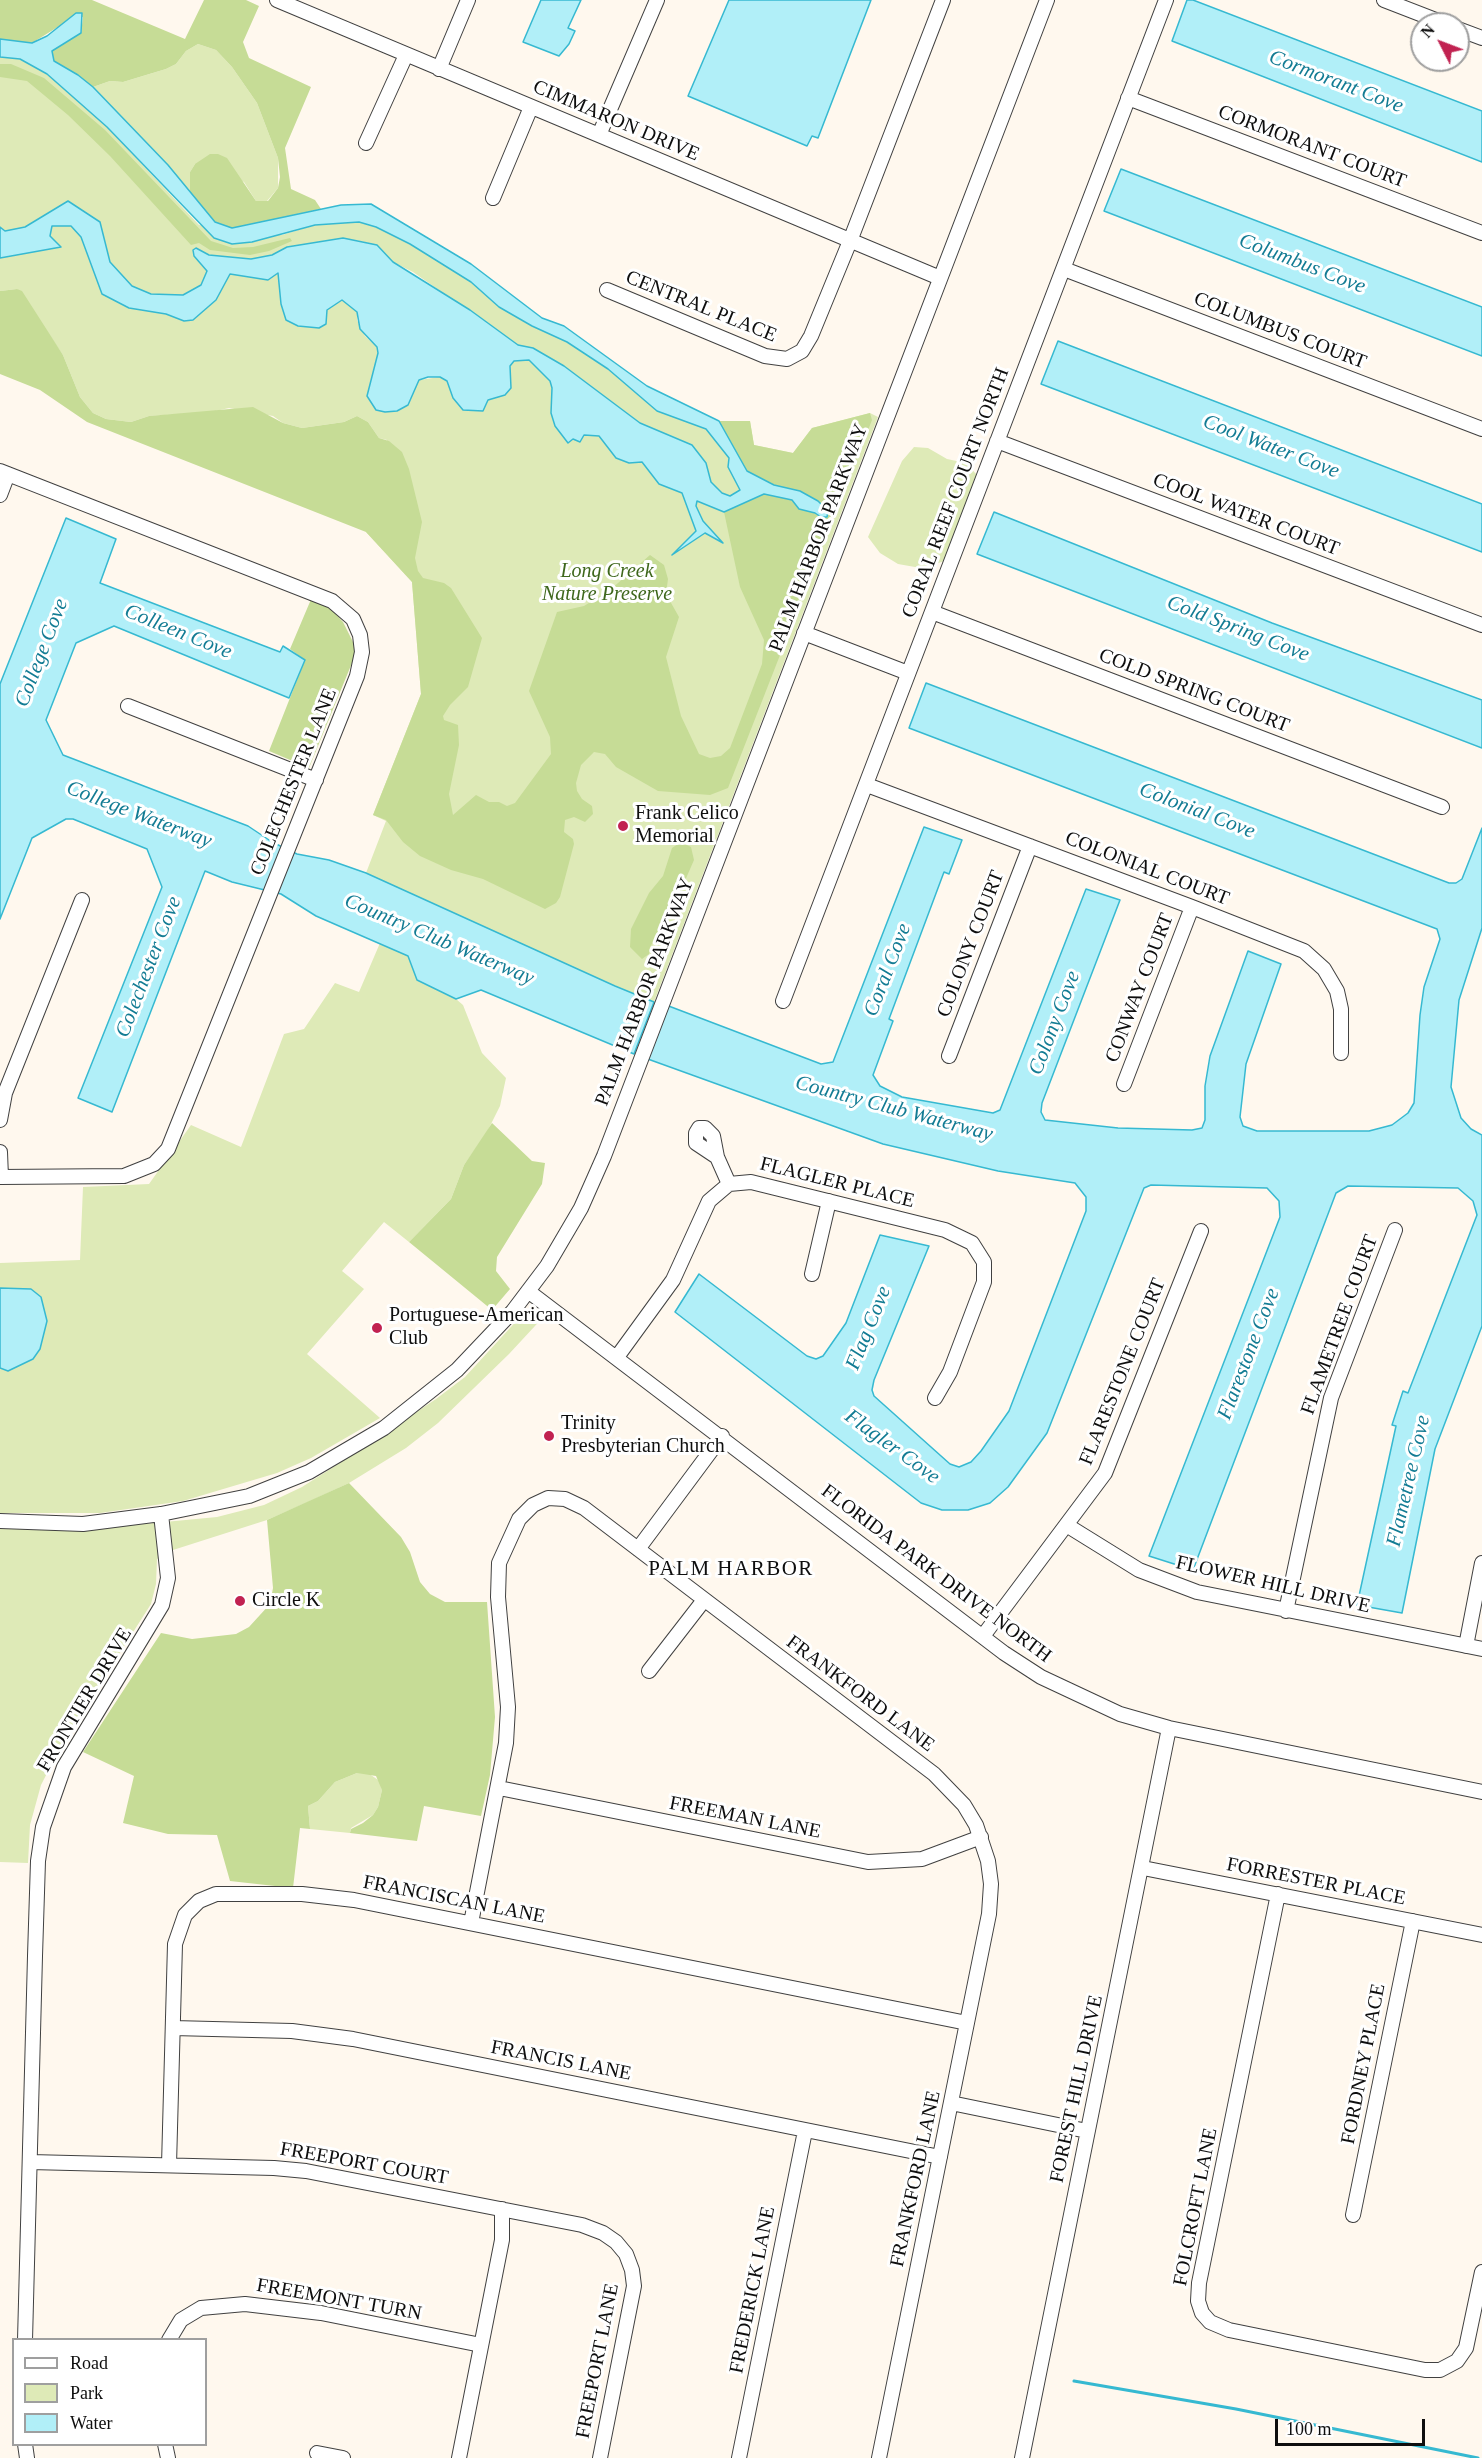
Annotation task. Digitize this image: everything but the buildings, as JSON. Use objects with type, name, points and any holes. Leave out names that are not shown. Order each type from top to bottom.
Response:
[{"type":"street","name":"CIMMARON DRIVE","points":[[277,0],[940,278]]},
{"type":"street","points":[[439,69],[468,0]]},
{"type":"street","points":[[599,135],[657,0]]},
{"type":"street","name":"CENTRAL PLACE","points":[[608,290],[757,354],[776,359],[787,359],[797,355],[808,342],[850,241],[943,0]]},
{"type":"street","name":"PALM HARBOR PARKWAY","points":[[0,1521],[83,1524],[161,1514],[258,1493],[309,1472],[361,1443],[457,1370],[497,1329],[528,1292],[558,1249],[582,1208],[1047,0]]},
{"type":"street","name":"CORAL REEF COURT NORTH","points":[[783,1001],[1166,0]]},
{"type":"street","points":[[1384,0],[1415,12]]},
{"type":"street","points":[[366,143],[406,55]]},
{"type":"street","name":"CORMORANT COURT","points":[[1128,98],[1482,233]]},
{"type":"street","points":[[493,198],[531,107]]},
{"type":"street","name":"COLUMBUS COURT","points":[[1064,269],[1482,429]]},
{"type":"street","name":"COOL WATER COURT","points":[[997,441],[1482,625]]},
{"type":"street","points":[[0,495],[4,472]]},
{"type":"street","name":"COLECHESTER LANE","points":[[1,1177],[124,1176],[143,1170],[161,1158],[175,1134],[362,660],[360,635],[348,612],[314,592],[4,472]]},
{"type":"street","name":"COLD SPRING COURT","points":[[932,612],[1442,807]]},
{"type":"street","points":[[804,633],[908,674]]},
{"type":"street","points":[[128,705],[316,780]]},
{"type":"street","name":"COLONIAL COURT","points":[[867,785],[1289,944],[1316,960],[1328,975],[1337,992],[1341,1009],[1341,1053]]},
{"type":"street","name":"COLONY COURT","points":[[949,1056],[1030,846]]},
{"type":"street","points":[[0,1120],[5,1093],[82,900]]},
{"type":"street","name":"CONWAY COURT","points":[[1124,1084],[1192,907]]},
{"type":"street","points":[[0,1152],[1,1177]]},
{"type":"street","points":[[717,1157],[729,1184]]},
{"type":"street","name":"FLAGLER PLACE","points":[[617,1357],[673,1280],[706,1205],[717,1192],[729,1184],[751,1182],[953,1232],[966,1238],[981,1255],[985,1269],[982,1290],[950,1372],[935,1398]]},
{"type":"street","points":[[812,1274],[829,1201]]},
{"type":"street","name":"FLAMETREE COURT","points":[[1286,1611],[1331,1398],[1395,1230]]},
{"type":"street","name":"FLARESTONE COURT","points":[[983,1636],[1068,1526],[1110,1464],[1201,1231]]},
{"type":"street","name":"FLORIDA PARK DRIVE NORTH","points":[[528,1292],[722,1436],[983,1636],[1041,1677],[1084,1699],[1169,1728],[1482,1792]]},
{"type":"street","points":[[638,1549],[722,1436]]},
{"type":"street","name":"FRANKFORD LANE","points":[[471,1923],[506,1743],[508,1707],[497,1578],[501,1556],[515,1525],[537,1502],[548,1498],[561,1497],[584,1508],[941,1780],[964,1805],[981,1838],[988,1861],[992,1893],[879,2458]]},
{"type":"street","name":"FRONTIER DRIVE","points":[[25,2338],[37,1900],[43,1827],[64,1767],[162,1605],[167,1587],[168,1570],[161,1514]]},
{"type":"street","name":"FLOWER HILL DRIVE","points":[[1068,1526],[1117,1558],[1165,1581],[1214,1596],[1482,1649]]},
{"type":"street","points":[[1466,1646],[1482,1563]]},
{"type":"street","points":[[649,1671],[704,1600]]},
{"type":"street","name":"FOREST HILL DRIVE","points":[[1022,2458],[1087,2132],[1143,1868],[1169,1728]]},
{"type":"street","name":"FREEMAN LANE","points":[[499,1788],[868,1862],[894,1863],[922,1858],[981,1838]]},
{"type":"street","name":"FORRESTER PLACE","points":[[1143,1868],[1482,1935]]},
{"type":"street","name":"FRANCISCAN LANE","points":[[170,2165],[172,2028],[177,1935],[185,1915],[208,1897],[233,1892],[317,1895],[471,1923],[967,2023]]},
{"type":"street","name":"FOLCROFT LANE","points":[[1278,1894],[1199,2283],[1198,2301],[1202,2313],[1210,2322],[1229,2330],[1425,2370],[1440,2370],[1457,2361],[1466,2348],[1482,2272]]},
{"type":"street","name":"FORDNEY PLACE","points":[[1353,2215],[1413,1921]]},
{"type":"street","name":"FRANCIS LANE","points":[[172,2028],[270,2030],[331,2036],[940,2157]]},
{"type":"street","points":[[951,2103],[1087,2132]]},
{"type":"street","name":"FREDERICK LANE","points":[[739,2458],[805,2131]]},
{"type":"street","name":"FREEPORT COURT","points":[[30,2162],[306,2171],[582,2225]]},
{"type":"street","points":[[459,2458],[502,2240],[502,2209]]},
{"type":"street","name":"FREEPORT LANE","points":[[582,2225],[616,2241],[626,2254],[634,2278],[600,2458]]},
{"type":"street","name":"FREEMONT TURN","points":[[170,2338],[181,2320],[201,2308],[245,2304],[321,2313],[481,2345]]},
{"type":"street","points":[[317,2453],[343,2458]]},
{"type":"green space","points":[[0,0],[92,0],[185,39],[204,0],[246,0],[259,6],[243,42],[249,58],[311,87],[285,148],[291,189],[315,200],[321,209],[232,228],[215,222],[190,193],[190,172],[195,164],[210,154],[218,154],[227,158],[256,201],[268,201],[278,188],[280,177],[278,158],[257,103],[232,67],[216,50],[198,44],[186,51],[176,64],[166,69],[123,82],[110,81],[93,87],[54,61],[52,51],[81,33],[83,17],[69,20],[32,43],[0,39]]},
{"type":"green space","points":[[198,44],[216,50],[232,67],[257,103],[278,158],[278,188],[267,201],[256,201],[244,182],[195,164],[190,172],[190,193],[168,165],[93,87],[110,81],[123,82],[166,69],[176,64],[186,51]]},
{"type":"green space","name":"Long Creek Nature Preserve","points":[[0,57],[20,59],[47,74],[107,127],[199,225],[282,235],[315,225],[359,222],[376,227],[410,244],[471,282],[499,307],[532,326],[564,326],[647,386],[719,421],[750,421],[754,445],[793,453],[812,428],[870,413],[878,417],[654,1002],[366,873],[386,821],[373,815],[421,694],[412,582],[366,532],[387,440],[379,438],[368,422],[357,416],[344,422],[302,428],[283,423],[273,416],[229,408],[211,412],[149,416],[131,422],[106,419],[93,413],[80,397],[63,355],[17,289],[0,291],[0,258],[60,247],[50,236],[52,226],[71,226],[81,237],[102,294],[129,308],[166,314],[184,321],[216,300],[230,274],[268,280],[278,273],[281,304],[286,320],[298,326],[319,328],[326,324],[326,310],[342,300],[357,312],[357,320],[365,336],[377,347],[378,353],[367,396],[408,405],[419,380],[440,377],[447,381],[452,393],[518,345],[413,272],[393,262],[377,245],[360,241],[342,238],[287,247],[272,255],[251,259],[208,255],[201,265],[207,271],[201,285],[183,295],[169,296],[151,294],[132,286],[110,262],[100,222],[68,201],[25,227],[5,231],[0,227]]},
{"type":"green space","points":[[0,64],[11,64],[44,78],[105,130],[211,241],[233,248],[253,247],[290,238],[292,241],[269,251],[250,255],[210,250],[199,243],[191,245],[110,156],[68,115],[27,81],[0,77]]},
{"type":"green space","points":[[17,289],[22,291],[63,355],[80,397],[93,413],[106,419],[131,422],[149,416],[253,407],[283,423],[302,428],[344,422],[357,416],[368,422],[379,438],[389,441],[402,452],[409,469],[422,522],[415,558],[418,571],[423,578],[444,583],[451,588],[482,638],[468,687],[450,705],[443,716],[444,720],[458,725],[459,745],[449,794],[453,815],[476,795],[489,802],[499,802],[507,806],[515,803],[551,754],[550,737],[529,691],[557,612],[584,606],[610,590],[650,555],[664,565],[668,579],[666,594],[679,617],[666,657],[681,716],[699,754],[710,758],[721,756],[730,748],[762,664],[764,640],[740,587],[724,512],[764,494],[792,500],[799,509],[821,517],[818,501],[800,491],[774,485],[747,471],[719,421],[750,421],[754,445],[793,453],[812,428],[870,413],[872,420],[728,788],[710,795],[658,791],[616,767],[605,754],[594,752],[581,765],[576,783],[577,791],[582,799],[592,806],[593,814],[585,822],[574,817],[565,820],[564,832],[573,839],[574,844],[560,897],[556,903],[545,909],[483,879],[451,870],[420,856],[403,842],[386,820],[373,815],[421,694],[412,582],[366,532],[87,422],[40,390],[0,374],[0,291]]},
{"type":"green space","points":[[914,447],[928,448],[947,459],[966,463],[977,475],[947,560],[930,566],[915,567],[898,564],[880,553],[868,537],[902,461]]},
{"type":"green space","points":[[312,597],[333,611],[343,622],[354,644],[354,658],[309,768],[269,751],[305,660],[290,649]]},
{"type":"green space","points":[[681,842],[691,847],[694,860],[670,915],[650,947],[649,954],[642,959],[630,947],[631,929],[649,893],[663,876],[672,848]]},
{"type":"green space","points":[[380,943],[409,956],[417,980],[456,999],[463,1005],[482,1053],[506,1078],[500,1106],[486,1134],[464,1165],[451,1199],[409,1242],[384,1222],[342,1271],[364,1289],[307,1354],[380,1418],[311,1458],[277,1473],[183,1501],[100,1513],[0,1513],[0,1263],[80,1260],[83,1187],[149,1184],[191,1125],[241,1147],[284,1034],[304,1029],[335,983],[359,992]]},
{"type":"green space","points":[[492,1123],[532,1161],[545,1163],[542,1184],[497,1257],[496,1271],[510,1289],[492,1310],[409,1242],[451,1199],[464,1165]]},
{"type":"green space","points":[[538,1309],[547,1313],[509,1354],[438,1423],[406,1448],[349,1483],[308,1502],[267,1520],[173,1550],[157,1559],[156,1584],[151,1604],[63,1742],[41,1785],[30,1825],[28,1863],[0,1862],[0,1526],[81,1530],[217,1517],[264,1505],[302,1487],[436,1399],[465,1377],[521,1316],[528,1310]]},
{"type":"green space","points":[[349,1483],[401,1537],[410,1552],[420,1582],[430,1594],[445,1602],[487,1602],[495,1717],[490,1775],[481,1816],[424,1806],[417,1841],[350,1833],[351,1829],[373,1815],[378,1807],[382,1790],[376,1776],[357,1773],[335,1782],[318,1801],[308,1806],[310,1829],[300,1828],[293,1888],[230,1881],[217,1835],[168,1834],[123,1823],[134,1776],[83,1752],[161,1633],[192,1639],[236,1634],[249,1627],[270,1604],[273,1588],[267,1520]]},
{"type":"green space","points":[[357,1773],[368,1773],[381,1782],[382,1790],[378,1807],[373,1815],[351,1828],[350,1833],[310,1829],[308,1806],[318,1801],[335,1782]]},
{"type":"water","points":[[541,0],[581,0],[568,28],[575,31],[569,44],[559,56],[523,42]]},
{"type":"water","points":[[729,0],[871,0],[818,138],[812,136],[807,146],[688,96]]},
{"type":"water","name":"Cormorant Cove","points":[[1187,0],[1193,0],[1482,111],[1482,162],[1172,41]]},
{"type":"water","points":[[76,13],[82,13],[81,33],[52,51],[54,61],[93,87],[168,165],[215,222],[232,228],[341,205],[371,204],[471,264],[542,318],[564,326],[647,386],[719,421],[747,471],[774,485],[800,491],[818,501],[828,511],[827,517],[799,509],[792,500],[764,494],[724,512],[697,501],[696,506],[703,521],[723,543],[705,533],[672,555],[696,531],[682,493],[659,484],[642,462],[629,463],[616,458],[599,436],[584,435],[580,442],[573,439],[568,443],[555,426],[551,413],[550,381],[529,360],[514,361],[510,366],[511,388],[505,395],[488,400],[483,411],[463,410],[453,398],[447,381],[440,377],[428,377],[419,380],[408,405],[397,411],[385,412],[376,410],[367,396],[378,353],[377,347],[360,329],[357,312],[342,300],[327,310],[326,324],[319,328],[298,326],[286,320],[281,304],[278,273],[268,280],[230,274],[216,300],[193,320],[184,321],[166,314],[129,308],[102,294],[81,237],[71,226],[52,226],[50,236],[61,247],[0,258],[0,227],[5,231],[25,227],[68,201],[100,222],[110,262],[132,286],[151,294],[183,295],[201,285],[207,271],[194,256],[193,250],[196,248],[209,255],[251,259],[272,255],[287,247],[343,238],[377,245],[393,262],[470,310],[518,345],[533,348],[564,366],[640,423],[692,445],[706,463],[711,482],[722,493],[730,496],[740,490],[728,467],[729,458],[706,429],[657,411],[608,369],[567,342],[499,307],[471,282],[410,244],[376,227],[359,222],[315,225],[252,242],[232,244],[214,238],[107,127],[47,74],[20,59],[0,57],[0,39],[32,43],[47,36]]},
{"type":"water","name":"Columbus Cove","points":[[1121,169],[1482,307],[1482,356],[1104,211]]},
{"type":"water","name":"Cool Water Cove","points":[[1058,341],[1482,504],[1482,552],[1041,384]]},
{"type":"water","name":"Cold Spring Cove","points":[[994,512],[1272,623],[1482,700],[1482,748],[977,554]]},
{"type":"water","points":[[66,518],[116,539],[100,583],[280,652],[283,646],[305,660],[289,698],[114,626],[76,643],[46,720],[63,755],[248,826],[272,842],[297,854],[329,860],[366,873],[654,1002],[634,1054],[481,990],[456,999],[417,980],[408,956],[316,916],[281,894],[232,882],[205,871],[112,1112],[78,1098],[162,887],[147,849],[73,819],[66,819],[32,838],[0,919],[0,684]]},
{"type":"water","points":[[926,683],[1449,883],[1456,883],[1462,879],[1482,828],[1482,928],[1459,1000],[1451,1087],[1461,1118],[1471,1129],[1482,1135],[1482,1326],[1435,1449],[1402,1613],[1357,1605],[1396,1426],[1392,1425],[1403,1391],[1408,1393],[1477,1215],[1473,1201],[1458,1188],[1348,1186],[1336,1193],[1193,1570],[1149,1556],[1280,1217],[1279,1201],[1267,1188],[1151,1185],[1144,1188],[1047,1433],[1008,1487],[990,1503],[968,1510],[942,1510],[921,1503],[675,1312],[699,1274],[807,1356],[816,1359],[823,1356],[846,1323],[880,1235],[929,1246],[874,1380],[872,1390],[874,1396],[950,1464],[959,1467],[971,1462],[981,1451],[1009,1411],[1086,1211],[1086,1197],[1075,1183],[998,1171],[883,1144],[645,1058],[666,1005],[821,1064],[833,1062],[924,827],[962,840],[949,874],[944,872],[889,1019],[893,1021],[873,1075],[880,1086],[902,1097],[993,1113],[1000,1110],[1086,889],[1120,900],[1042,1103],[1041,1112],[1045,1120],[1118,1128],[1192,1130],[1202,1128],[1205,1120],[1205,1086],[1210,1056],[1248,951],[1281,964],[1246,1064],[1240,1117],[1243,1126],[1257,1131],[1369,1131],[1392,1125],[1408,1113],[1414,1103],[1420,1015],[1424,987],[1440,939],[1437,929],[909,728]]},
{"type":"water","points":[[0,1288],[31,1289],[41,1297],[47,1321],[40,1349],[33,1359],[8,1371],[0,1368]]},
{"type":"waterway","points":[[1074,2381],[1236,2409],[1478,2458]]},
{"type":"place","name":"Frank Celico Memorial","points":[[623,826]]},
{"type":"place","name":"Portuguese-American Club","points":[[377,1328]]},
{"type":"place","name":"Trinity Presbyterian Church","points":[[549,1436]]},
{"type":"place","name":"Circle K","points":[[240,1601]]},
{"type":"district","name":"PALM HARBOR","points":[[731,1569]]},
{"type":"water label","name":"Colleen Cove","points":[[178,632]]},
{"type":"water label","name":"College Cove","points":[[42,653]]},
{"type":"water label","name":"Colonial Cove","points":[[1197,811]]},
{"type":"water label","name":"College Waterway","points":[[139,815]]},
{"type":"water label","name":"Country Club Waterway","points":[[439,940]]},
{"type":"water label","name":"Colechester Cove","points":[[149,967]]},
{"type":"water label","name":"Coral Cove","points":[[888,970]]},
{"type":"water label","name":"Colony Cove","points":[[1055,1023]]},
{"type":"water label","name":"Country Club Waterway","points":[[894,1109]]},
{"type":"water label","name":"Flag Cove","points":[[869,1328]]},
{"type":"water label","name":"Flarestone Cove","points":[[1249,1354]]},
{"type":"water label","name":"Flagler Cove","points":[[892,1447]]},
{"type":"water label","name":"Flametree Cove","points":[[1409,1481]]}]
